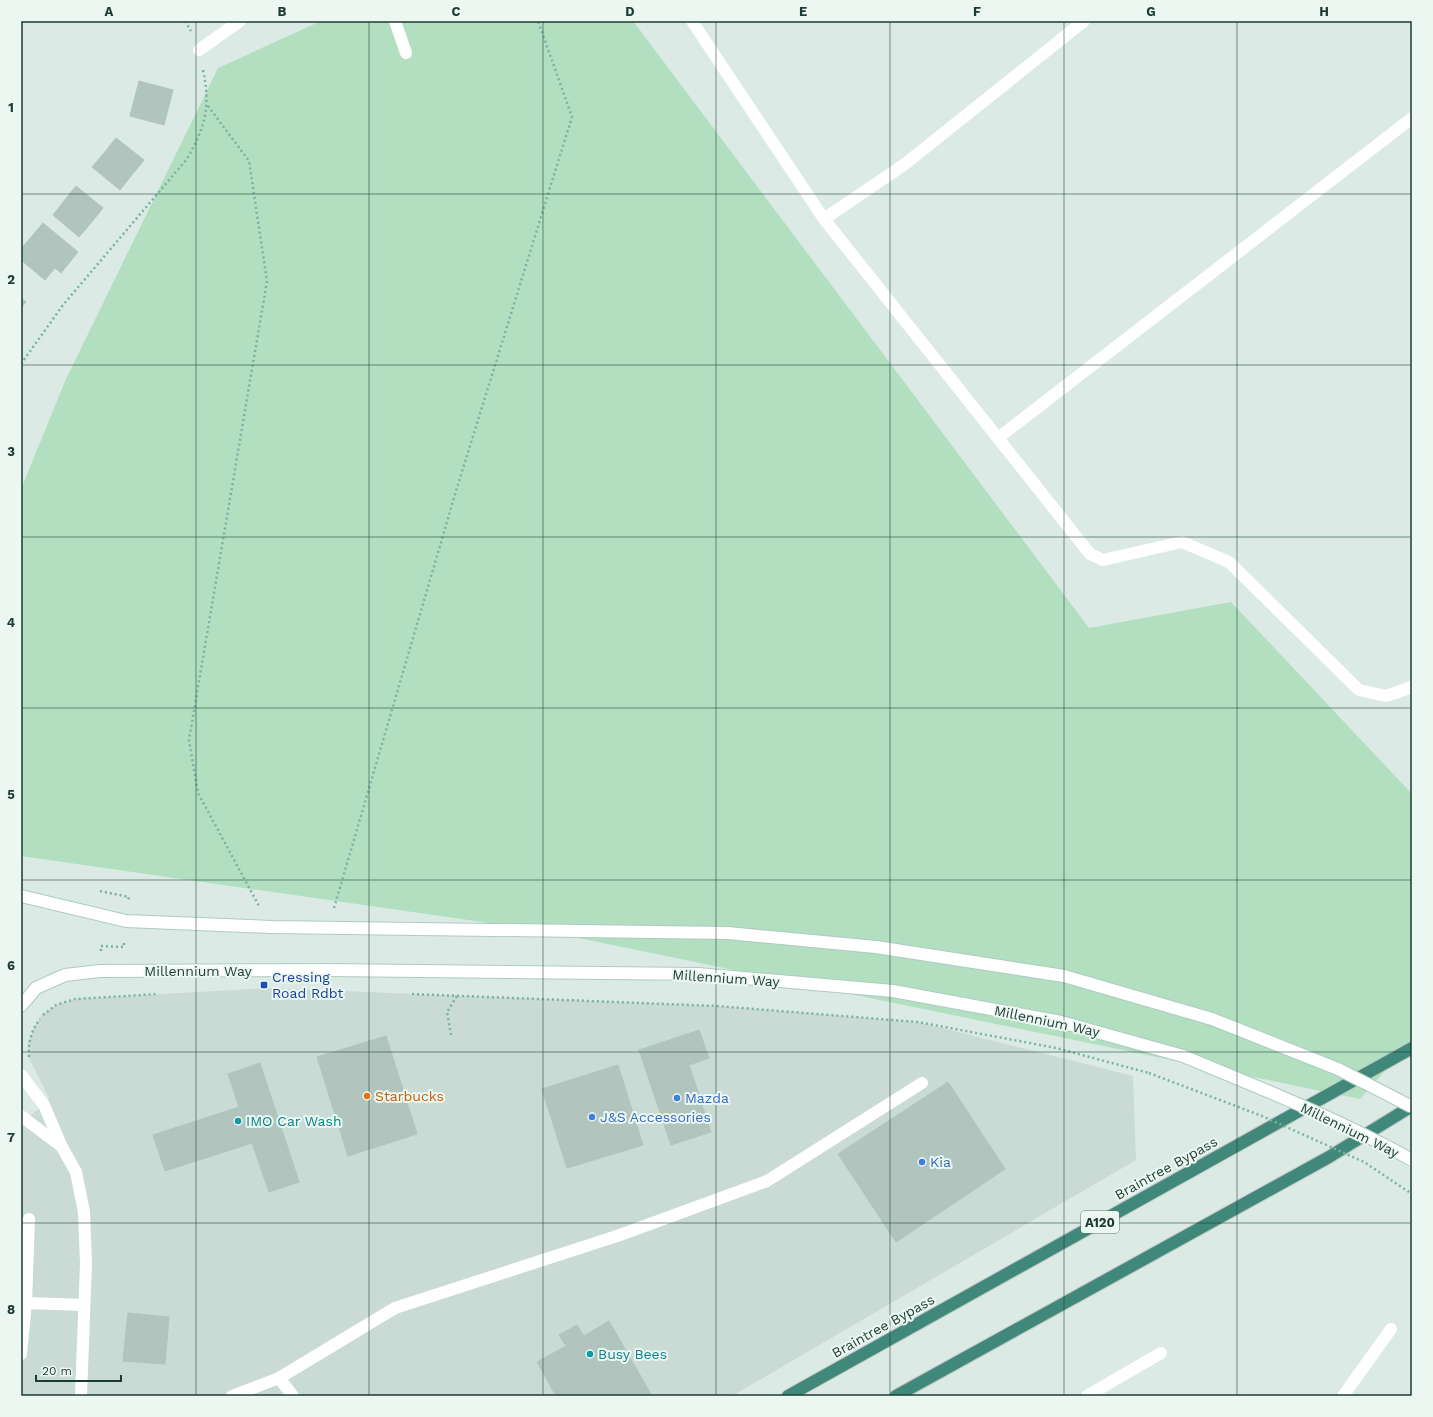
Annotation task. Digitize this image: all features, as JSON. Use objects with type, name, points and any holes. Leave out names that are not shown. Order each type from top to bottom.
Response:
[{"type":"highway","name":"Braintree Bypass","points":[[788,1396],[1412,1048]]},
{"type":"highway","points":[[896,1396],[1329,1157],[1412,1107]]},
{"type":"main road","points":[[199,50],[240,21]]},
{"type":"main road","points":[[395,21],[406,53]]},
{"type":"main road","points":[[692,21],[824,219],[1090,554],[1103,560],[1182,542],[1229,562],[1359,690],[1386,696],[1412,686]]},
{"type":"main road","points":[[824,219],[905,164],[1084,21]]},
{"type":"main road","points":[[998,438],[1412,118]]},
{"type":"main road","points":[[21,896],[126,921],[271,927],[728,933],[876,947],[1064,976],[1212,1019],[1338,1069],[1412,1107]]},
{"type":"main road","name":"Millennium Way","points":[[21,1006],[36,988],[65,975],[100,972],[329,970],[698,974],[893,991],[1061,1022],[1183,1056],[1277,1095],[1387,1146],[1412,1160]]},
{"type":"main road","points":[[21,1075],[44,1105],[62,1147],[76,1172],[84,1212],[86,1263],[81,1396]]},
{"type":"main road","points":[[232,1396],[279,1378],[395,1308],[620,1235],[767,1181],[922,1083]]},
{"type":"main road","points":[[21,1116],[62,1147]]},
{"type":"main road","points":[[21,1354],[26,1303],[29,1219]]},
{"type":"main road","points":[[26,1303],[84,1305]]},
{"type":"main road","points":[[1343,1396],[1391,1329]]},
{"type":"main road","points":[[1087,1396],[1161,1353]]},
{"type":"main road","points":[[279,1378],[293,1396]]},
{"type":"path","points":[[21,364],[63,305],[97,263],[176,174],[200,136],[208,106],[208,90],[199,50],[185,21]]},
{"type":"path","points":[[328,928],[383,746],[459,484],[572,117],[538,21]]},
{"type":"path","points":[[208,106],[249,161],[267,281],[199,680],[190,740],[191,756],[198,793],[271,927]]},
{"type":"path","points":[[32,1064],[29,1058],[28,1043],[34,1027],[42,1015],[56,1005],[75,999],[162,993]]},
{"type":"path","points":[[410,994],[717,1006],[918,1022],[1056,1048],[1149,1073],[1262,1116],[1364,1162],[1412,1194]]},
{"type":"path","points":[[451,1036],[447,1012],[458,996]]},
{"type":"shaded area","points":[[268,988],[717,1006],[918,1022],[1133,1076],[1136,1160],[732,1396],[21,1396],[21,1123],[44,1105],[49,1098],[29,1058],[28,1043],[34,1027],[42,1015],[56,1005],[75,999]]},
{"type":"green space","points":[[321,21],[633,21],[1089,628],[1231,602],[1412,794],[1412,1040],[1360,1099],[545,931],[21,856],[21,489],[66,379],[218,68]]},
{"type":"building","points":[[139,81],[173,90],[164,125],[130,116]]},
{"type":"building","points":[[116,138],[144,160],[131,176],[104,153]]},
{"type":"building","points":[[104,153],[131,176],[120,190],[92,167]]},
{"type":"building","points":[[76,186],[103,208],[91,223],[64,201]]},
{"type":"building","points":[[64,201],[91,223],[79,237],[53,215]]},
{"type":"building","points":[[43,223],[78,252],[61,273],[55,268],[45,280],[21,260],[21,249]]},
{"type":"building","points":[[21,298],[26,302],[21,308]]},
{"type":"building","name":"Mazda","points":[[699,1030],[709,1058],[689,1065],[711,1132],[671,1145],[639,1050]]},
{"type":"building","name":"Starbucks","points":[[386,1036],[417,1134],[348,1156],[317,1057]]},
{"type":"building","name":"IMO Car Wash","points":[[260,1063],[299,1182],[269,1192],[252,1143],[165,1171],[153,1135],[239,1107],[228,1074]]},
{"type":"building","name":"J&S Accessories","points":[[618,1065],[643,1145],[567,1168],[542,1089]]},
{"type":"building","name":"Kia","points":[[948,1082],[1005,1169],[896,1242],[838,1154]]},
{"type":"building","points":[[128,1313],[169,1317],[165,1364],[123,1361]]},
{"type":"building","name":"Busy Bees","points":[[609,1321],[652,1396],[556,1396],[537,1362],[566,1346],[559,1335],[577,1325],[584,1336]]},
{"type":"place","name":"Cressing Road Rdbt","points":[[264,985]]},
{"type":"place","name":"Starbucks","points":[[367,1096]]},
{"type":"place","name":"Mazda","points":[[677,1098]]},
{"type":"place","name":"J&S Accessories","points":[[592,1117]]},
{"type":"place","name":"IMO Car Wash","points":[[238,1121]]},
{"type":"place","name":"Kia","points":[[922,1162]]},
{"type":"place","name":"Busy Bees","points":[[590,1354]]}]
